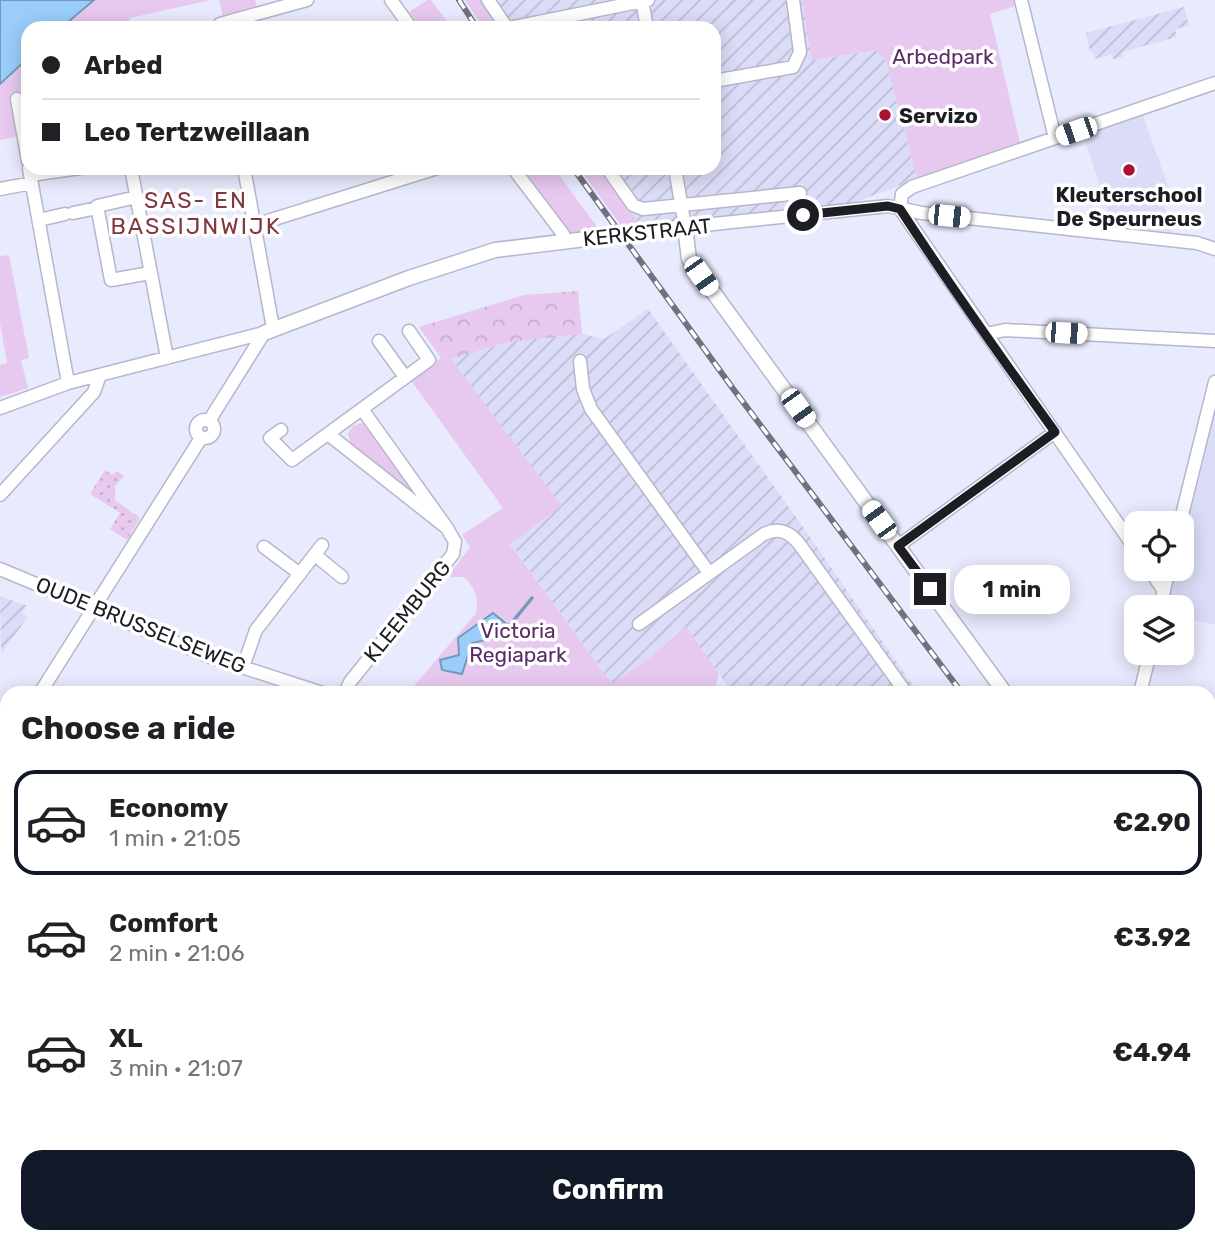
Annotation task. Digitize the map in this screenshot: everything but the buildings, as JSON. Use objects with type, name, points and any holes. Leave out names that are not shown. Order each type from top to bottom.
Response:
[{"type":"street","points":[[237,21],[307,0]]},
{"type":"street","points":[[391,0],[406,21]]},
{"type":"street","points":[[488,0],[503,21]]},
{"type":"street","points":[[542,21],[644,0],[646,21]]},
{"type":"street","points":[[721,80],[793,67],[800,48],[793,0]]},
{"type":"street","points":[[1021,0],[1055,138]]},
{"type":"street","points":[[1124,533],[900,209],[902,194],[912,187],[1215,83]]},
{"type":"street","points":[[17,99],[21,122]]},
{"type":"street","points":[[0,189],[30,175],[68,383]]},
{"type":"street","points":[[132,175],[167,358]]},
{"type":"street","points":[[44,686],[201,438],[212,435],[214,427],[209,421],[268,330],[255,225],[245,175]]},
{"type":"street","points":[[255,225],[415,175]]},
{"type":"street","points":[[518,175],[563,234],[564,242]]},
{"type":"street","points":[[612,175],[638,208],[800,193]]},
{"type":"street","points":[[677,175],[689,259],[1000,686]]},
{"type":"street","points":[[39,220],[137,197]]},
{"type":"street","name":"KERKSTRAAT","points":[[0,408],[68,383],[268,330],[475,255],[564,242],[888,206],[1197,243],[1215,249]]},
{"type":"street","points":[[97,208],[111,280],[150,272]]},
{"type":"street","points":[[986,334],[1006,330],[1215,341]]},
{"type":"street","points":[[281,430],[270,438],[271,442],[292,460],[429,359],[409,331]]},
{"type":"street","points":[[379,341],[405,377]]},
{"type":"street","points":[[580,361],[583,390],[591,409],[709,573]]},
{"type":"street","points":[[0,495],[94,392],[100,375]]},
{"type":"street","points":[[1183,511],[1215,382]]},
{"type":"street","name":"KLEEMBURG","points":[[348,686],[453,554],[455,542],[362,409]]},
{"type":"street","points":[[898,546],[1055,432]]},
{"type":"street","name":"KLEEMBURG","points":[[328,434],[446,528]]},
{"type":"street","points":[[639,624],[764,534],[777,530],[789,534],[901,686]]},
{"type":"street","points":[[264,547],[300,574]]},
{"type":"street","points":[[243,667],[256,630],[318,550],[342,577]]},
{"type":"street","name":"OUDE BRUSSELSEWEG","points":[[0,569],[208,656],[300,686]]},
{"type":"street","points":[[1157,581],[1164,591]]},
{"type":"street","points":[[1163,595],[1166,581]]},
{"type":"street","points":[[1142,686],[1147,665]]},
{"type":"shaded area","points":[[483,0],[802,0],[813,60],[876,50],[886,61],[917,179],[853,203],[640,225],[605,175],[721,175],[721,21],[497,21]]},
{"type":"shaded area","points":[[1184,7],[1189,26],[1175,29],[1177,37],[1122,52],[1123,57],[1113,59],[1112,54],[1095,59],[1092,51],[1090,52],[1086,33]]},
{"type":"shaded area","name":"Kleuterschool De Speurneus","points":[[1143,115],[1171,195],[1162,199],[1172,232],[1113,226],[1083,135]]},
{"type":"shaded area","points":[[648,309],[913,686],[727,686],[719,673],[680,629],[649,658],[612,684],[510,543],[561,506],[451,359],[509,342],[582,334],[604,339]]},
{"type":"shaded area","points":[[1215,411],[1215,625],[1194,620],[1194,595],[1170,595],[1174,581],[1194,581],[1194,511],[1191,511]]},
{"type":"shaded area","points":[[0,596],[27,606],[22,612],[28,617],[1,654]]},
{"type":"green space","points":[[94,0],[211,0],[130,18],[129,21],[69,21]]},
{"type":"green space","points":[[219,0],[255,0],[257,9],[223,17]]},
{"type":"green space","points":[[431,0],[447,21],[416,21],[409,12]]},
{"type":"green space","points":[[465,0],[483,0],[497,21],[478,21]]},
{"type":"green space","name":"Arbedpark","points":[[802,0],[1018,0],[1016,6],[990,14],[1020,143],[917,179],[886,61],[876,50],[812,60]]},
{"type":"green space","points":[[21,64],[21,97],[13,99],[20,136],[0,140],[0,84]]},
{"type":"green space","points":[[528,175],[559,175],[600,231],[572,235]]},
{"type":"green space","points":[[584,175],[605,175],[640,225],[624,227]]},
{"type":"green space","points":[[9,255],[29,358],[21,360],[28,388],[0,397],[0,365],[7,363],[0,323],[0,256]]},
{"type":"green space","points":[[578,291],[582,334],[509,342],[451,359],[441,358],[419,327],[524,295]]},
{"type":"green space","name":"Victoria Regiapark","points":[[441,358],[451,359],[562,506],[510,544],[612,684],[649,658],[685,626],[719,673],[716,686],[414,686],[476,613],[477,602],[471,585],[464,577],[448,577],[470,547],[462,535],[503,508],[410,379]]},
{"type":"green space","points":[[366,424],[426,504],[351,445],[348,433],[353,426]]},
{"type":"green space","points":[[105,470],[112,475],[117,471],[124,476],[115,486],[115,500],[140,518],[127,540],[110,529],[120,513],[90,494]]},
{"type":"water","points":[[0,0],[94,0],[69,21],[21,21],[21,64],[0,84]]},
{"type":"water","points":[[493,613],[509,626],[504,636],[472,643],[462,674],[442,670],[440,660],[459,655],[458,638]]},
{"type":"waterway","points":[[509,626],[532,598]]},
{"type":"railway","points":[[459,0],[472,21]]},
{"type":"railway","points":[[578,175],[734,390],[957,686]]},
{"type":"place","name":"Servizo","points":[[885,115]]},
{"type":"place","name":"Kleuterschool De Speurneus","points":[[1129,170]]},
{"type":"district","name":"SAS- EN BASSIJNWIJK","points":[[196,213]]},
{"type":"route","points":[[803,215],[888,206],[900,209],[984,329],[997,353],[1055,432],[898,546],[930,589]]}]
